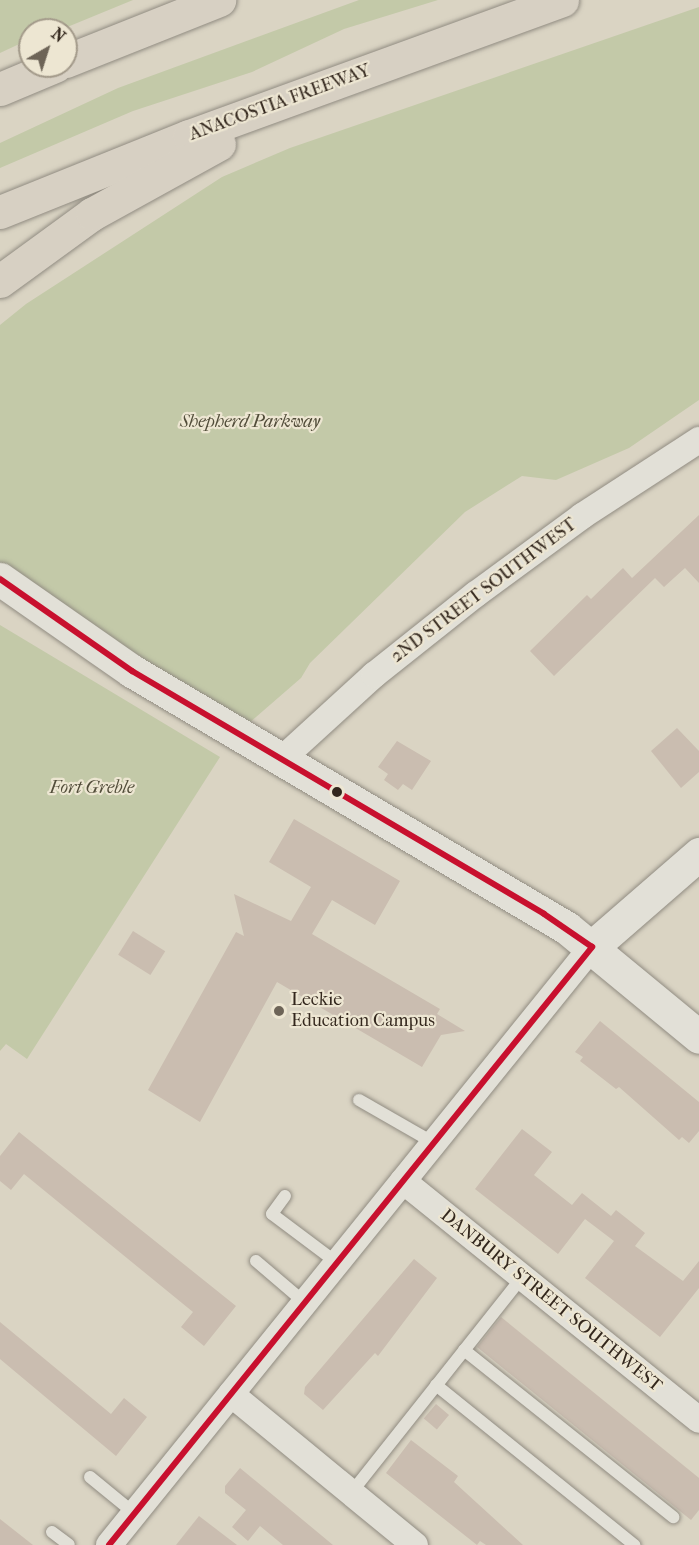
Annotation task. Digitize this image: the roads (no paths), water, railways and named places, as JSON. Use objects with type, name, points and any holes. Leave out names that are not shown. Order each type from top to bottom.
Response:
[{"type":"highway","points":[[78,56],[219,0]]},
{"type":"highway","name":"ANACOSTIA FREEWAY","points":[[0,212],[179,140],[562,0]]},
{"type":"highway","points":[[0,281],[60,235],[155,177],[236,135],[476,31]]},
{"type":"highway","points":[[0,89],[26,78]]},
{"type":"street","name":"2ND STREET SOUTHWEST","points":[[282,759],[374,675],[476,594],[582,516],[699,440]]},
{"type":"street","points":[[0,579],[132,671],[592,947],[699,1037]]},
{"type":"street","points":[[109,1545],[592,947],[699,854]]},
{"type":"street","name":"DANBURY STREET SOUTHWEST","points":[[403,1181],[699,1420]]},
{"type":"street","points":[[231,1394],[415,1545]]},
{"type":"lane","points":[[358,1100],[434,1143]]},
{"type":"lane","points":[[285,1196],[272,1214],[336,1263]]},
{"type":"lane","points":[[256,1261],[304,1302]]},
{"type":"lane","points":[[351,1493],[522,1277]]},
{"type":"lane","points":[[464,1350],[674,1517]]},
{"type":"lane","points":[[436,1385],[634,1545]]},
{"type":"lane","points":[[90,1477],[134,1513]]},
{"type":"lane","points":[[52,1532],[69,1545]]},
{"type":"place","name":"Leckie Education Campus","points":[[279,1011]]},
{"type":"park label","name":"Shepherd Parkway","points":[[250,422]]},
{"type":"park label","name":"Fort Greble","points":[[92,788]]}]
